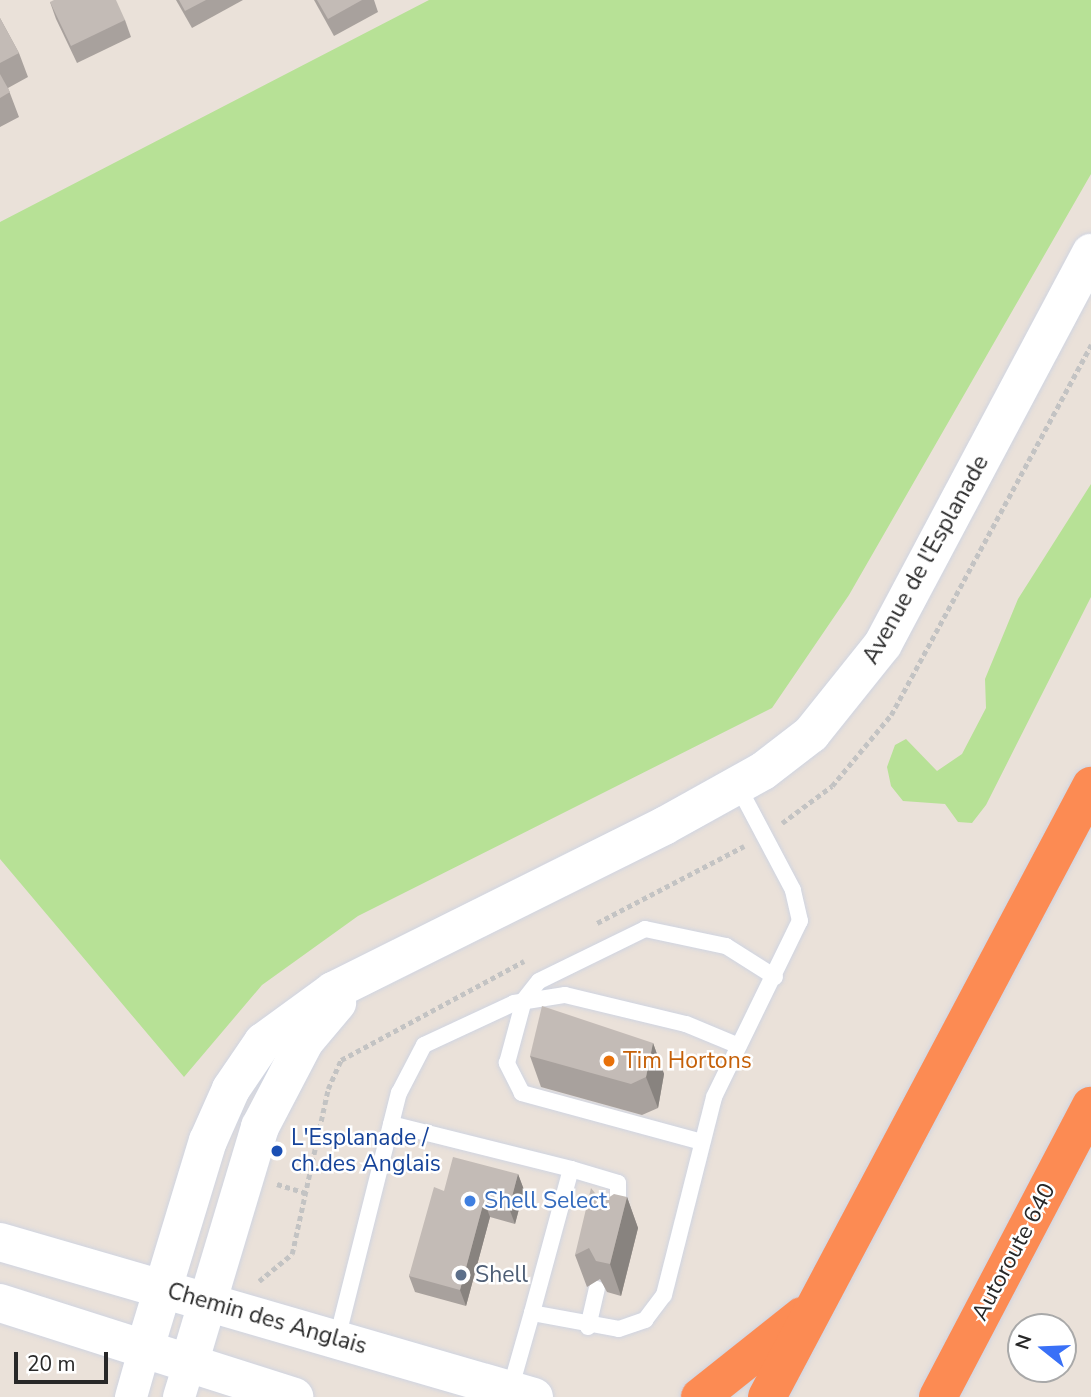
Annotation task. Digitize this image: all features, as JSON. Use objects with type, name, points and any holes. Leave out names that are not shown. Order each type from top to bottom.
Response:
[{"type":"highway","points":[[767,1397],[1091,786]]},
{"type":"highway","name":"Autoroute 640","points":[[938,1397],[1091,1106]]},
{"type":"highway","points":[[700,1397],[815,1306]]},
{"type":"street","name":"Avenue de l'Esplanade","points":[[144,1351],[208,1141],[251,1057],[303,1009],[738,786],[811,734],[883,644],[1091,253]]},
{"type":"street","name":"Avenue de l'Esplanade","points":[[184,1382],[210,1303],[252,1150],[286,1073],[329,1011],[395,961]]},
{"type":"street","name":"Chemin des Anglais","points":[[0,1242],[522,1394]]},
{"type":"street","points":[[0,1303],[144,1351],[184,1382],[294,1397]]},
{"type":"street","points":[[131,1397],[144,1351]]},
{"type":"lane","points":[[532,1313],[588,1327],[633,1327],[657,1309],[714,1097],[796,936],[800,909],[738,786]]},
{"type":"lane","points":[[702,1142],[522,1093],[507,1063],[524,1000],[539,981],[645,929],[726,946],[775,977]]},
{"type":"lane","points":[[337,1339],[391,1124],[408,1069],[424,1045],[524,1000],[565,995],[686,1024],[739,1046]]},
{"type":"lane","points":[[391,1124],[618,1183],[615,1223]]},
{"type":"lane","points":[[522,1394],[532,1313],[570,1170]]},
{"type":"lane","points":[[588,1327],[597,1289]]},
{"type":"path","name":"Avenue de l'Esplanade","points":[[786,820],[850,768],[907,690],[1091,345]]},
{"type":"path","points":[[259,1280],[292,1254],[328,1089],[341,1060],[448,1000]]},
{"type":"green space","points":[[429,0],[1091,0],[1091,174],[849,595],[772,708],[358,916],[262,985],[184,1077],[0,859],[0,222]]},
{"type":"green space","points":[[1091,484],[1091,597],[986,805],[972,823],[958,822],[945,804],[903,801],[891,786],[887,767],[895,745],[906,739],[937,771],[962,754],[986,708],[985,679],[1018,599]]},
{"type":"building","points":[[116,0],[125,20],[71,46],[50,2]]},
{"type":"building","points":[[179,0],[206,0],[185,11]]},
{"type":"building","points":[[317,0],[362,0],[328,19]]},
{"type":"building","points":[[0,18],[19,53],[0,63]]},
{"type":"building","points":[[0,74],[10,92],[0,98]]},
{"type":"building","points":[[542,1006],[653,1043],[646,1077],[631,1084],[530,1056]]},
{"type":"building","points":[[453,1157],[518,1174],[509,1208],[484,1201],[460,1290],[409,1276],[434,1187],[444,1191]]},
{"type":"building","points":[[591,1188],[602,1202],[614,1194],[627,1197],[610,1264],[596,1261],[589,1248],[575,1255]]},
{"type":"place","name":"Tim Hortons","points":[[609,1061]]},
{"type":"place","name":"L'Esplanade / ch.des Anglais","points":[[277,1151]]},
{"type":"place","name":"Shell Select","points":[[470,1201]]},
{"type":"place","name":"Shell","points":[[461,1275]]}]
